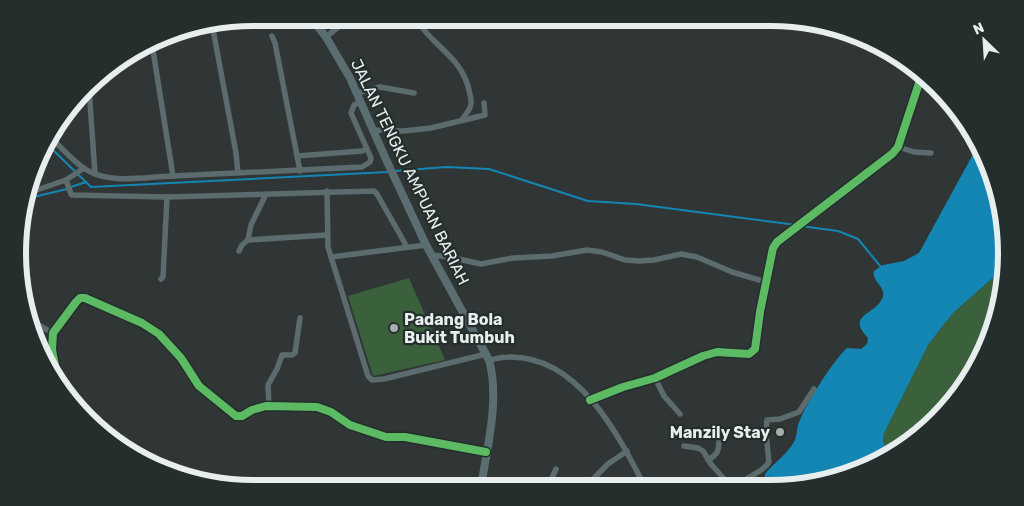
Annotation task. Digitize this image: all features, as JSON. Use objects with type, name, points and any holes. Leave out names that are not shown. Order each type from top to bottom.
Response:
[{"type":"main road","name":"JALAN TENGKU AMPUAN BARIAH","points":[[317,26],[350,78],[426,245],[488,357],[493,373],[492,408],[481,480]]},
{"type":"street","points":[[326,37],[340,26]]},
{"type":"street","points":[[420,26],[458,64],[465,76],[472,104],[471,109],[463,118],[464,120]]},
{"type":"street","points":[[213,30],[238,173]]},
{"type":"street","points":[[272,36],[275,43],[300,171]]},
{"type":"street","points":[[153,50],[172,176]]},
{"type":"street","points":[[590,400],[623,387],[655,378],[703,356],[717,352],[749,354],[753,352],[771,253],[777,242],[892,154],[898,146],[919,82]]},
{"type":"street","points":[[357,93],[380,87],[414,93]]},
{"type":"street","points":[[90,96],[95,174]]},
{"type":"street","points":[[55,143],[82,169],[110,178],[362,167],[370,162],[371,158],[351,113],[354,105],[361,102]]},
{"type":"street","points":[[373,130],[403,131],[425,129],[464,120],[484,115],[484,103]]},
{"type":"street","points":[[898,146],[914,152],[931,153]]},
{"type":"street","points":[[297,156],[367,149]]},
{"type":"street","points":[[35,191],[67,182],[82,169]]},
{"type":"street","points":[[67,182],[72,195],[83,196],[167,197],[374,191],[407,248]]},
{"type":"street","points":[[326,191],[328,247],[368,376],[372,380],[488,357],[535,360],[551,366],[570,378],[590,400],[613,426],[642,480]]},
{"type":"street","points":[[248,240],[251,226],[266,194]]},
{"type":"street","points":[[161,279],[163,277],[167,197]]},
{"type":"street","points":[[239,251],[248,240],[328,235]]},
{"type":"street","points":[[331,257],[426,245]]},
{"type":"street","points":[[432,255],[480,264],[513,258],[552,256],[587,250],[602,252],[626,260],[639,261],[681,254],[697,257],[732,272],[766,282]]},
{"type":"street","points":[[55,361],[52,348],[53,333],[82,297],[142,323],[159,334],[181,358],[199,386],[233,415],[242,416],[252,410],[269,406],[317,407],[331,412],[350,425],[386,437],[405,437],[486,452]]},
{"type":"street","points":[[269,406],[268,385],[282,355],[292,355],[295,353],[300,318]]},
{"type":"street","points":[[38,325],[53,333]]},
{"type":"street","points":[[48,348],[52,348]]},
{"type":"street","points":[[655,378],[664,396],[680,414]]},
{"type":"street","points":[[744,480],[762,470],[769,462],[766,433],[767,420],[785,417],[798,412],[814,389]]},
{"type":"street","points":[[708,460],[716,455],[719,440],[728,431]]},
{"type":"street","points":[[684,446],[701,449],[725,480]]},
{"type":"street","points":[[592,480],[608,464],[627,451]]},
{"type":"street","points":[[551,480],[556,469]]},
{"type":"green space","points":[[997,274],[986,326],[960,379],[941,403],[921,423],[887,448],[882,438],[884,433],[928,345],[952,314]]},
{"type":"green space","name":"Padang Bola Bukit Tumbuh","points":[[409,278],[445,360],[373,376],[348,296]]},
{"type":"water","points":[[974,153],[986,180],[996,223],[998,253],[997,274],[952,314],[928,345],[884,433],[884,444],[887,447],[858,462],[830,472],[801,478],[765,480],[765,474],[788,451],[794,442],[803,412],[841,354],[847,348],[861,349],[867,344],[868,338],[862,330],[861,320],[878,304],[883,295],[883,291],[875,278],[874,271],[883,265],[904,261],[919,253]]},
{"type":"waterway","points":[[52,149],[91,187],[388,172]]},
{"type":"waterway","points":[[395,171],[446,167],[489,169],[588,201],[636,204],[796,225]]},
{"type":"waterway","points":[[71,187],[86,182]]},
{"type":"waterway","points":[[33,197],[67,189]]},
{"type":"waterway","points":[[801,226],[838,231],[858,239],[881,267]]},
{"type":"cycle path","points":[[590,400],[623,387],[655,378],[703,356],[717,352],[749,354],[755,349],[760,312],[773,248],[777,242],[892,154],[898,147],[919,82]]},
{"type":"cycle path","points":[[54,361],[52,350],[53,333],[76,302],[80,298],[85,298],[142,323],[159,334],[181,358],[199,386],[236,416],[242,416],[252,410],[266,406],[317,407],[331,412],[350,425],[386,437],[405,437],[486,452]]},
{"type":"place","name":"Padang Bola Bukit Tumbuh","points":[[394,328]]},
{"type":"place","name":"Manzily Stay","points":[[780,432]]}]
